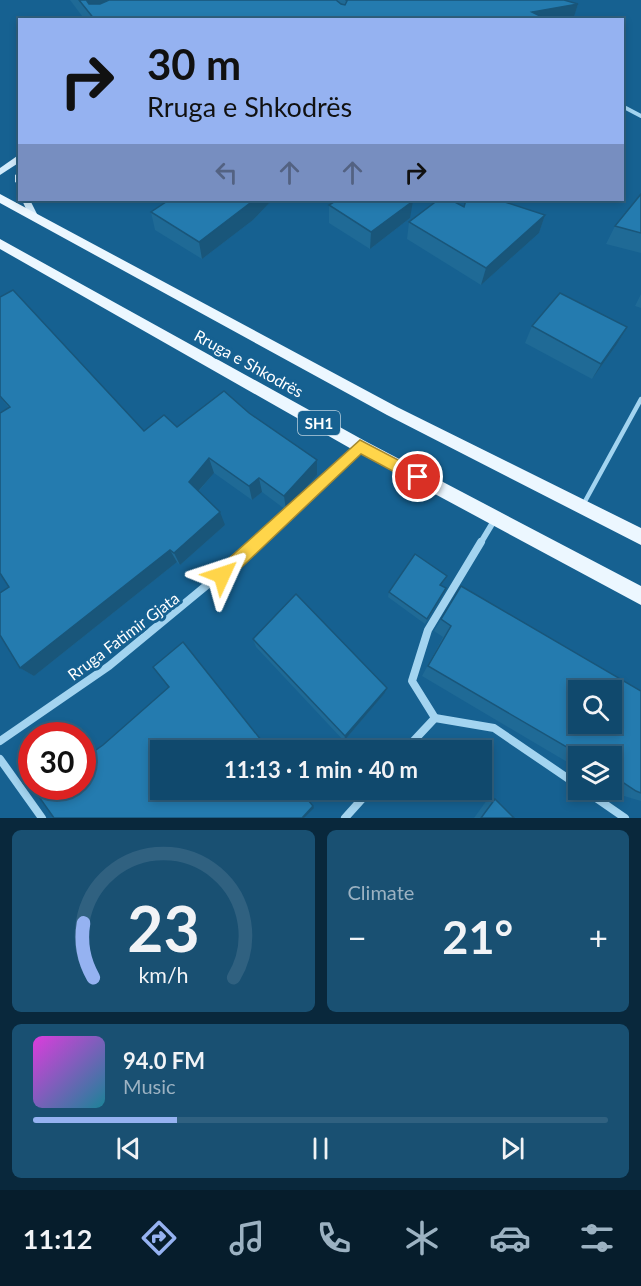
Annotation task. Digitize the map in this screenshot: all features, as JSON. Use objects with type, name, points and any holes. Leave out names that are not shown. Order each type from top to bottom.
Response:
[{"type":"main road","name":"Rruga e Shkodrës","points":[[0,198],[392,411],[641,537]]},
{"type":"main road","name":"Rruga e Shkodrës","points":[[0,243],[360,446],[641,596]]},
{"type":"street","points":[[624,107],[641,116]]},
{"type":"street","points":[[0,171],[18,158]]},
{"type":"street","points":[[26,201],[33,216]]},
{"type":"street","name":"Rruga Fatimir Gjata","points":[[0,741],[108,667],[206,590],[301,504],[360,446]]},
{"type":"street","points":[[495,519],[428,630],[427,642],[412,681],[435,718],[494,728],[568,778]]},
{"type":"street","points":[[414,740],[435,718]]},
{"type":"street","points":[[0,759],[42,818]]},
{"type":"street","points":[[345,818],[361,800]]},
{"type":"street","points":[[599,800],[625,818]]},
{"type":"lane","points":[[582,508],[641,399]]},
{"type":"building","points":[[79,0],[88,0],[89,4],[100,4],[109,0],[336,0],[345,5],[346,0],[564,0],[578,4],[532,12],[544,18],[93,18]]},
{"type":"building","points":[[641,194],[641,233],[615,226]]},
{"type":"building","points":[[168,201],[253,201],[199,242],[151,212]]},
{"type":"building","points":[[335,201],[413,201],[371,232],[329,205]]},
{"type":"building","points":[[437,201],[453,201],[464,207],[466,201],[502,201],[545,215],[486,268],[409,222]]},
{"type":"building","points":[[13,290],[144,431],[164,415],[177,427],[224,391],[249,413],[317,460],[284,496],[259,478],[249,486],[209,458],[189,482],[220,512],[174,553],[170,550],[20,668],[0,635],[0,593],[9,587],[0,573],[0,413],[10,407],[0,396],[0,297]]},
{"type":"building","points":[[560,293],[627,327],[601,364],[532,326]]},
{"type":"building","points":[[415,554],[447,576],[440,585],[446,588],[427,619],[389,592]]},
{"type":"building","points":[[461,586],[641,691],[641,793],[622,782],[622,746],[568,746],[568,748],[428,666],[451,626],[441,619]]},
{"type":"building","points":[[296,594],[387,688],[345,736],[253,639]]},
{"type":"building","points":[[183,642],[261,740],[150,740],[150,800],[308,800],[313,806],[302,818],[54,818],[41,800],[96,800],[96,750],[169,687],[153,667]]},
{"type":"building","points":[[495,799],[514,818],[481,818]]},
{"type":"route","points":[[222,575],[301,504],[360,446],[418,477]]}]
